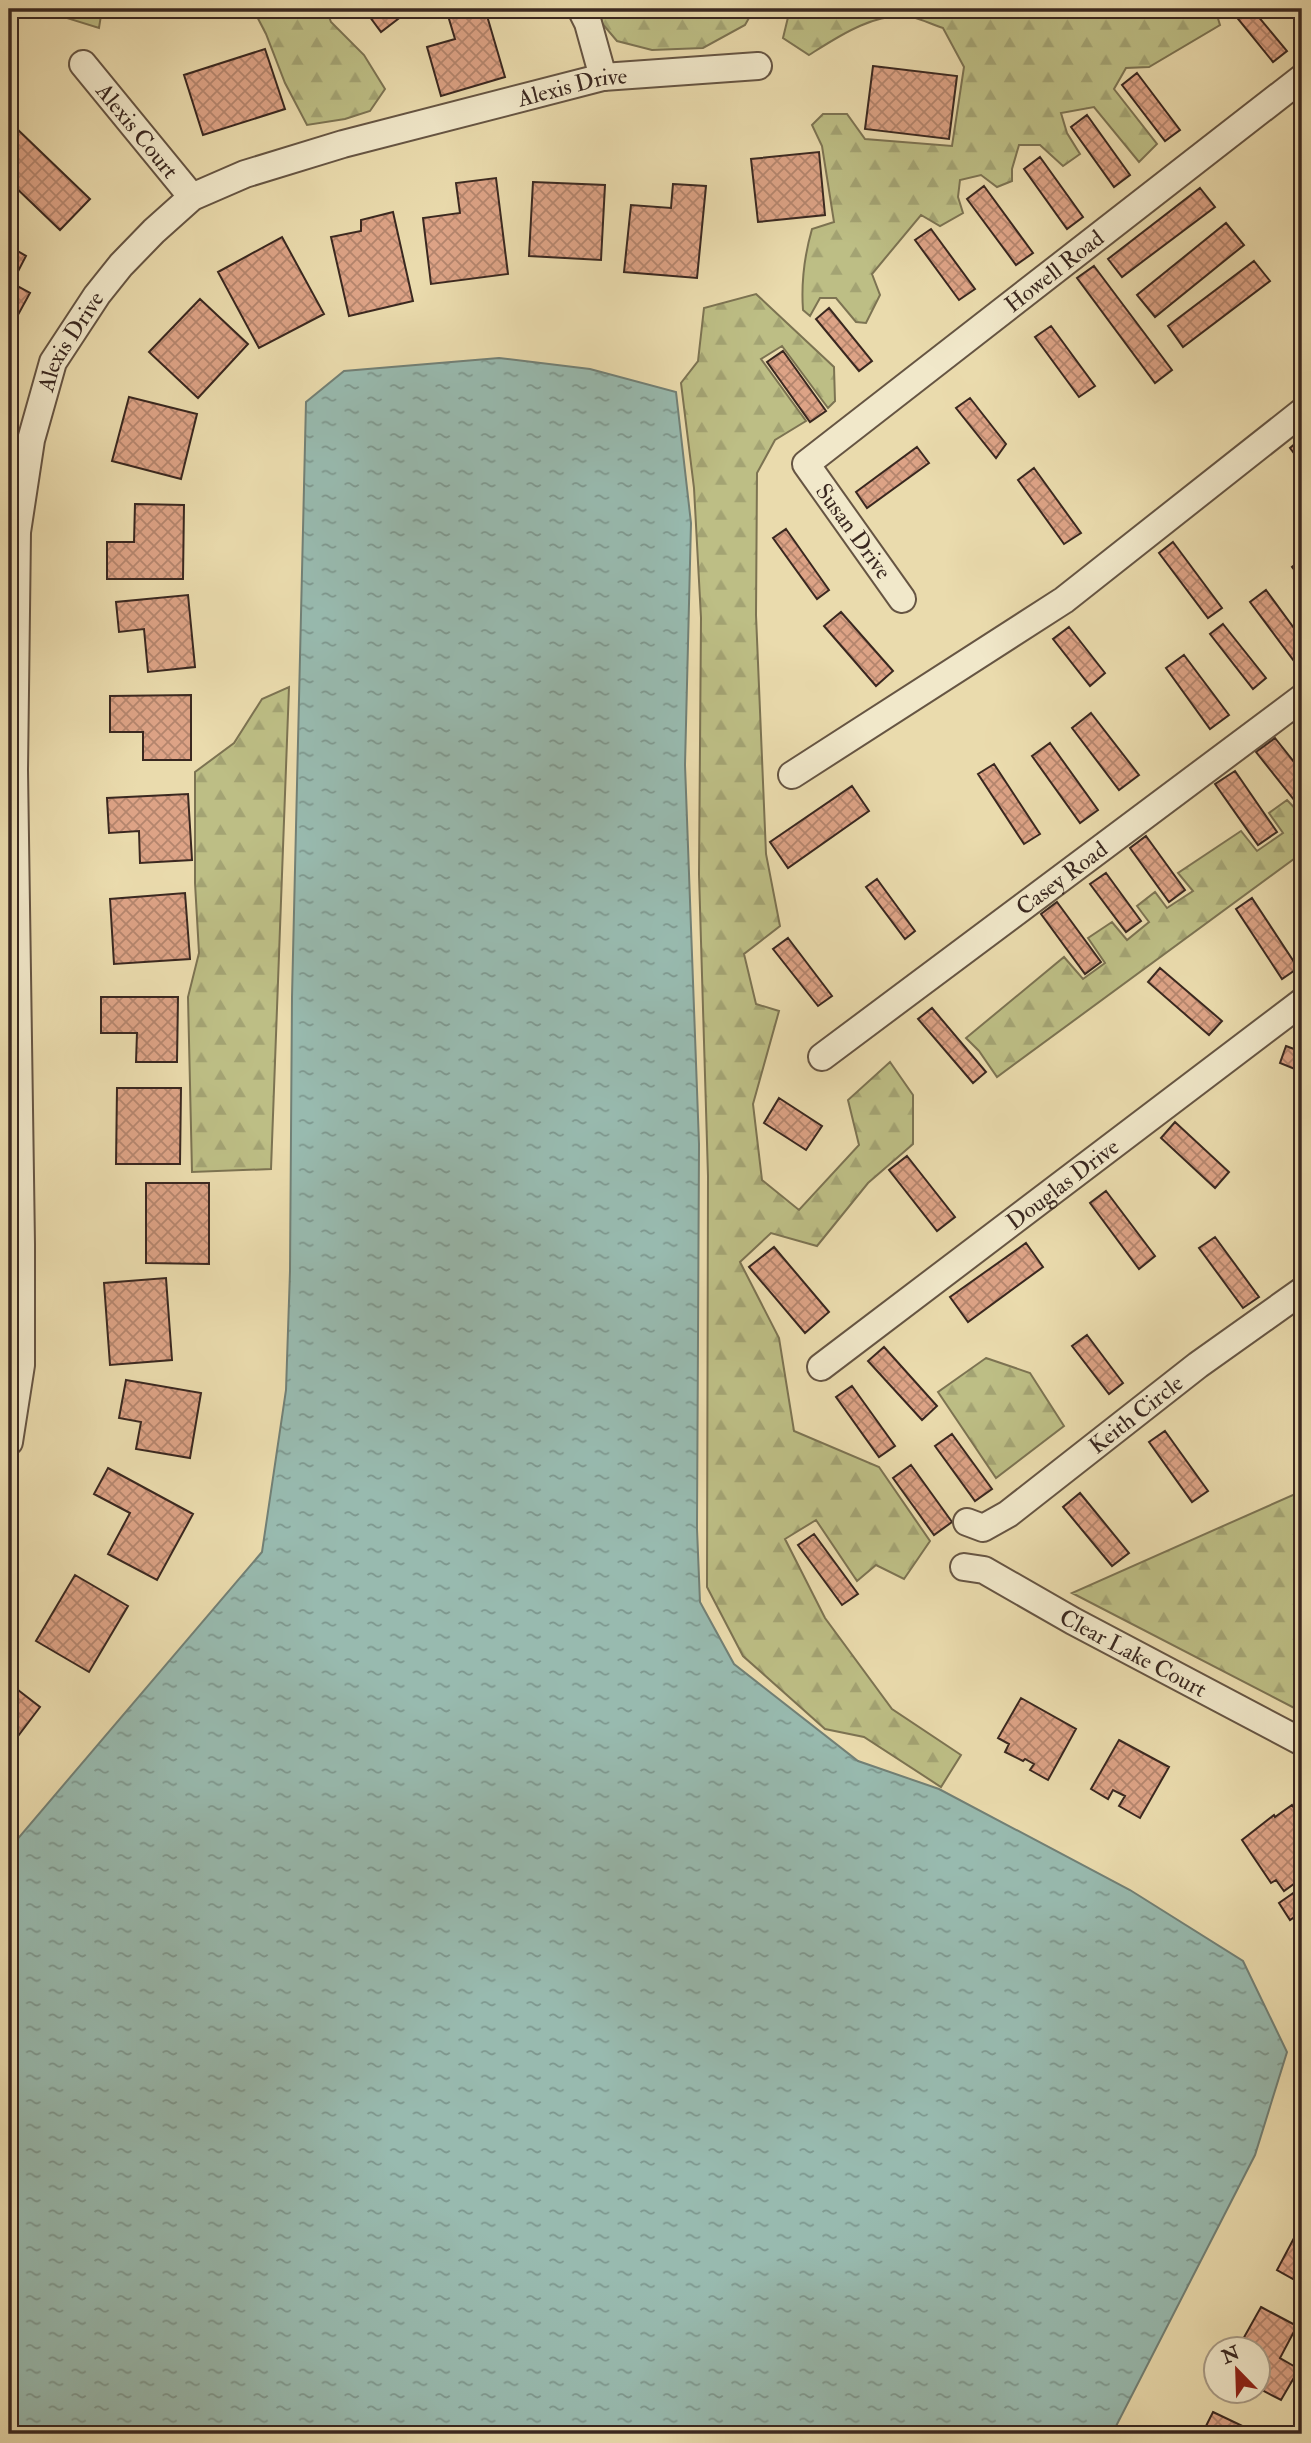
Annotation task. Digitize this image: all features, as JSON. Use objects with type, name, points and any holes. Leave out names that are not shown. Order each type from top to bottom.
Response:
[{"type":"street","points":[[581,9],[588,23],[603,77]]},
{"type":"street","name":"Alexis Court","points":[[83,64],[192,197]]},
{"type":"street","name":"Alexis Drive","points":[[9,1442],[21,1365],[21,1244],[12,942],[17,532],[31,440],[53,362],[97,295],[121,265],[192,197],[278,162],[603,77],[758,66]]},
{"type":"street","name":"Howell Road","points":[[806,464],[1302,78]]},
{"type":"street","points":[[792,775],[1064,600],[1302,412]]},
{"type":"street","name":"Susan Drive","points":[[806,464],[902,598]]},
{"type":"street","name":"Casey Road","points":[[822,1057],[1302,698]]},
{"type":"street","name":"Douglas Drive","points":[[821,1367],[1302,1002]]},
{"type":"street","name":"Keith Circle","points":[[967,1522],[983,1528],[1008,1514],[1198,1365],[1302,1291]]},
{"type":"street","name":"Clear Lake Court","points":[[964,1567],[984,1570],[1073,1621],[1302,1742]]},
{"type":"green space","points":[[52,9],[102,9],[99,28],[57,15]]},
{"type":"green space","points":[[253,9],[326,9],[331,22],[364,55],[385,89],[370,111],[345,119],[307,125],[285,83]]},
{"type":"green space","points":[[600,9],[663,9],[666,12],[670,9],[754,9],[745,25],[703,48],[652,50],[617,41],[600,21]]},
{"type":"green space","points":[[790,9],[1215,9],[1220,25],[1149,67],[1126,68],[1114,89],[1157,144],[1139,162],[1094,107],[1061,113],[1067,133],[1080,154],[1063,166],[1040,145],[1019,145],[1012,169],[1012,181],[997,187],[981,175],[960,180],[958,197],[963,213],[940,226],[921,215],[872,274],[880,295],[866,323],[856,322],[836,298],[820,298],[810,316],[803,310],[804,270],[812,229],[834,222],[822,146],[812,125],[823,114],[847,114],[865,139],[952,146],[964,67],[943,28],[911,17],[897,16],[870,22],[845,33],[809,55],[783,38]]},
{"type":"green space","points":[[756,294],[834,367],[835,401],[828,408],[782,346],[761,359],[806,421],[775,440],[757,473],[756,615],[766,854],[780,926],[744,954],[756,1004],[779,1011],[753,1104],[762,1180],[799,1210],[859,1145],[848,1100],[890,1062],[913,1095],[913,1144],[868,1183],[817,1246],[771,1233],[740,1262],[779,1338],[794,1431],[879,1467],[930,1541],[904,1579],[876,1565],[857,1581],[816,1520],[785,1539],[825,1618],[892,1709],[961,1755],[941,1787],[864,1737],[825,1729],[743,1656],[707,1587],[708,1176],[699,874],[701,618],[694,488],[681,383],[698,361],[704,308]]},
{"type":"green space","points":[[289,687],[271,1169],[192,1172],[188,997],[199,953],[195,883],[195,772],[234,743],[262,699]]},
{"type":"green space","points":[[1287,800],[1302,816],[1302,853],[997,1077],[966,1038],[1064,957],[1083,979],[1105,963],[1088,938],[1112,922],[1127,940],[1149,922],[1137,906],[1155,892],[1167,908],[1193,891],[1178,873],[1241,831],[1257,851],[1283,833],[1269,813]]},
{"type":"green space","points":[[986,1358],[1030,1373],[1064,1426],[996,1478],[938,1392]]},
{"type":"green space","points":[[1302,1491],[1302,1712],[1072,1593]]},
{"type":"water","points":[[499,358],[590,369],[676,392],[691,523],[685,765],[699,1144],[697,1529],[700,1602],[734,1664],[858,1761],[939,1789],[1130,1890],[1243,1961],[1287,2052],[1255,2155],[1112,2434],[9,2434],[9,1849],[262,1552],[286,1390],[306,402],[344,371]]},
{"type":"building","points":[[364,9],[411,9],[381,32]]},
{"type":"building","points":[[446,9],[485,9],[505,77],[441,96],[427,47],[455,39]]},
{"type":"building","points":[[1230,9],[1252,9],[1287,51],[1273,62]]},
{"type":"building","points":[[265,49],[285,109],[203,135],[184,75]]},
{"type":"building","points":[[873,66],[957,76],[949,139],[865,129]]},
{"type":"building","points":[[1137,73],[1180,130],[1165,141],[1122,85]]},
{"type":"building","points":[[1087,115],[1130,175],[1114,187],[1071,127]]},
{"type":"building","points":[[14,126],[90,199],[60,230],[9,181],[9,132]]},
{"type":"building","points":[[819,152],[825,215],[758,222],[751,159]]},
{"type":"building","points":[[1040,157],[1083,217],[1067,229],[1024,169]]},
{"type":"building","points":[[496,178],[508,274],[431,284],[423,218],[460,213],[456,183]]},
{"type":"building","points":[[533,182],[605,185],[601,260],[529,256]]},
{"type":"building","points":[[673,184],[706,186],[697,278],[624,272],[631,205],[671,208]]},
{"type":"building","points":[[984,186],[1033,253],[1016,265],[967,199]]},
{"type":"building","points":[[1200,188],[1215,207],[1122,277],[1108,259]]},
{"type":"building","points":[[393,212],[413,301],[349,316],[331,237],[361,231],[361,220]]},
{"type":"building","points":[[1226,223],[1244,245],[1155,317],[1137,295]]},
{"type":"building","points":[[931,229],[975,289],[959,300],[915,240]]},
{"type":"building","points":[[282,237],[324,314],[259,348],[218,272]]},
{"type":"building","points":[[9,246],[26,256],[12,283],[30,293],[13,324],[9,322]]},
{"type":"building","points":[[1254,261],[1270,281],[1183,347],[1168,326]]},
{"type":"building","points":[[1094,266],[1172,370],[1155,383],[1077,278]]},
{"type":"building","points":[[200,299],[248,344],[198,398],[149,352]]},
{"type":"building","points":[[829,308],[872,361],[859,371],[816,319]]},
{"type":"building","points":[[1051,326],[1095,386],[1079,397],[1035,337]]},
{"type":"building","points":[[783,351],[826,411],[810,422],[767,362]]},
{"type":"building","points":[[129,397],[197,414],[181,479],[112,461]]},
{"type":"building","points":[[970,398],[1006,444],[996,458],[956,408]]},
{"type":"building","points":[[1302,438],[1302,464],[1290,448]]},
{"type":"building","points":[[917,447],[929,463],[867,508],[856,492]]},
{"type":"building","points":[[1034,468],[1081,533],[1064,544],[1018,480]]},
{"type":"building","points":[[135,504],[184,505],[183,579],[107,579],[107,542],[134,542]]},
{"type":"building","points":[[786,529],[829,590],[817,599],[773,538]]},
{"type":"building","points":[[1173,542],[1222,608],[1208,618],[1159,553]]},
{"type":"building","points":[[1302,559],[1302,580],[1292,567]]},
{"type":"building","points":[[1266,590],[1302,639],[1302,655],[1294,661],[1250,602]]},
{"type":"building","points":[[188,595],[195,667],[148,672],[144,629],[119,632],[116,602]]},
{"type":"building","points":[[841,612],[893,671],[876,686],[824,626]]},
{"type":"building","points":[[1223,624],[1266,678],[1253,689],[1210,634]]},
{"type":"building","points":[[1069,627],[1105,673],[1090,686],[1053,639]]},
{"type":"building","points":[[1184,655],[1229,715],[1210,729],[1166,668]]},
{"type":"building","points":[[191,695],[191,760],[143,760],[143,732],[110,732],[110,696]]},
{"type":"building","points":[[1091,713],[1139,775],[1119,790],[1072,728]]},
{"type":"building","points":[[1275,738],[1302,772],[1302,810],[1256,752]]},
{"type":"building","points":[[1050,743],[1098,810],[1080,823],[1032,756]]},
{"type":"building","points":[[994,764],[1040,834],[1024,844],[978,774]]},
{"type":"building","points":[[1235,771],[1277,832],[1258,845],[1215,784]]},
{"type":"building","points":[[852,786],[869,811],[788,868],[770,842]]},
{"type":"building","points":[[188,794],[192,860],[140,863],[139,831],[109,833],[107,798]]},
{"type":"building","points":[[1146,836],[1185,890],[1169,902],[1130,848]]},
{"type":"building","points":[[1106,873],[1141,921],[1126,932],[1090,884]]},
{"type":"building","points":[[877,879],[915,931],[905,939],[866,887]]},
{"type":"building","points":[[185,893],[190,959],[114,964],[110,899]]},
{"type":"building","points":[[1252,898],[1298,968],[1282,979],[1236,909]]},
{"type":"building","points":[[1057,902],[1101,962],[1085,974],[1041,914]]},
{"type":"building","points":[[788,938],[832,996],[818,1006],[773,949]]},
{"type":"building","points":[[1160,968],[1222,1021],[1209,1035],[1148,982]]},
{"type":"building","points":[[101,997],[178,997],[177,1062],[136,1062],[137,1033],[101,1033]]},
{"type":"building","points":[[932,1008],[986,1072],[973,1083],[918,1019]]},
{"type":"building","points":[[1286,1046],[1302,1052],[1302,1072],[1280,1063]]},
{"type":"building","points":[[117,1088],[181,1088],[180,1164],[116,1164]]},
{"type":"building","points":[[779,1098],[822,1126],[806,1150],[764,1123]]},
{"type":"building","points":[[1175,1122],[1229,1172],[1215,1188],[1161,1138]]},
{"type":"building","points":[[907,1156],[955,1217],[937,1231],[889,1170]]},
{"type":"building","points":[[146,1183],[209,1183],[209,1264],[146,1263]]},
{"type":"building","points":[[1106,1191],[1155,1256],[1139,1269],[1090,1203]]},
{"type":"building","points":[[1215,1237],[1259,1297],[1243,1308],[1199,1248]]},
{"type":"building","points":[[1026,1243],[1043,1267],[968,1322],[950,1297]]},
{"type":"building","points":[[774,1247],[829,1312],[805,1333],[749,1267]]},
{"type":"building","points":[[166,1278],[172,1360],[110,1365],[104,1283]]},
{"type":"building","points":[[1087,1335],[1123,1383],[1109,1394],[1072,1346]]},
{"type":"building","points":[[884,1347],[937,1406],[922,1420],[868,1361]]},
{"type":"building","points":[[126,1380],[201,1393],[190,1458],[136,1449],[141,1422],[119,1418]]},
{"type":"building","points":[[852,1386],[895,1446],[879,1457],[836,1397]]},
{"type":"building","points":[[1165,1431],[1208,1491],[1192,1502],[1149,1442]]},
{"type":"building","points":[[952,1434],[992,1489],[975,1501],[935,1446]]},
{"type":"building","points":[[911,1465],[952,1522],[934,1535],[893,1478]]},
{"type":"building","points":[[108,1468],[193,1514],[157,1580],[108,1554],[130,1513],[94,1494]]},
{"type":"building","points":[[1080,1493],[1129,1553],[1112,1566],[1063,1507]]},
{"type":"building","points":[[814,1534],[858,1594],[842,1605],[798,1545]]},
{"type":"building","points":[[75,1575],[128,1606],[89,1672],[36,1641]]},
{"type":"building","points":[[9,1683],[40,1707],[9,1748]]},
{"type":"building","points":[[1021,1698],[1076,1729],[1048,1780],[1030,1770],[1034,1764],[1005,1752],[1009,1744],[998,1738]]},
{"type":"building","points":[[1119,1740],[1169,1767],[1140,1818],[1119,1806],[1125,1796],[1113,1790],[1108,1799],[1091,1789]]},
{"type":"building","points":[[1292,1805],[1302,1820],[1302,1878],[1284,1891],[1276,1880],[1271,1883],[1242,1840],[1274,1815],[1275,1817]]},
{"type":"building","points":[[1302,1887],[1302,1912],[1290,1920],[1279,1903]]},
{"type":"building","points":[[1302,2223],[1302,2284],[1277,2270]]},
{"type":"building","points":[[1261,2307],[1297,2326],[1280,2358],[1299,2369],[1281,2400],[1272,2395],[1272,2334],[1246,2334]]},
{"type":"building","points":[[1213,2412],[1253,2431],[1252,2434],[1202,2434]]}]
